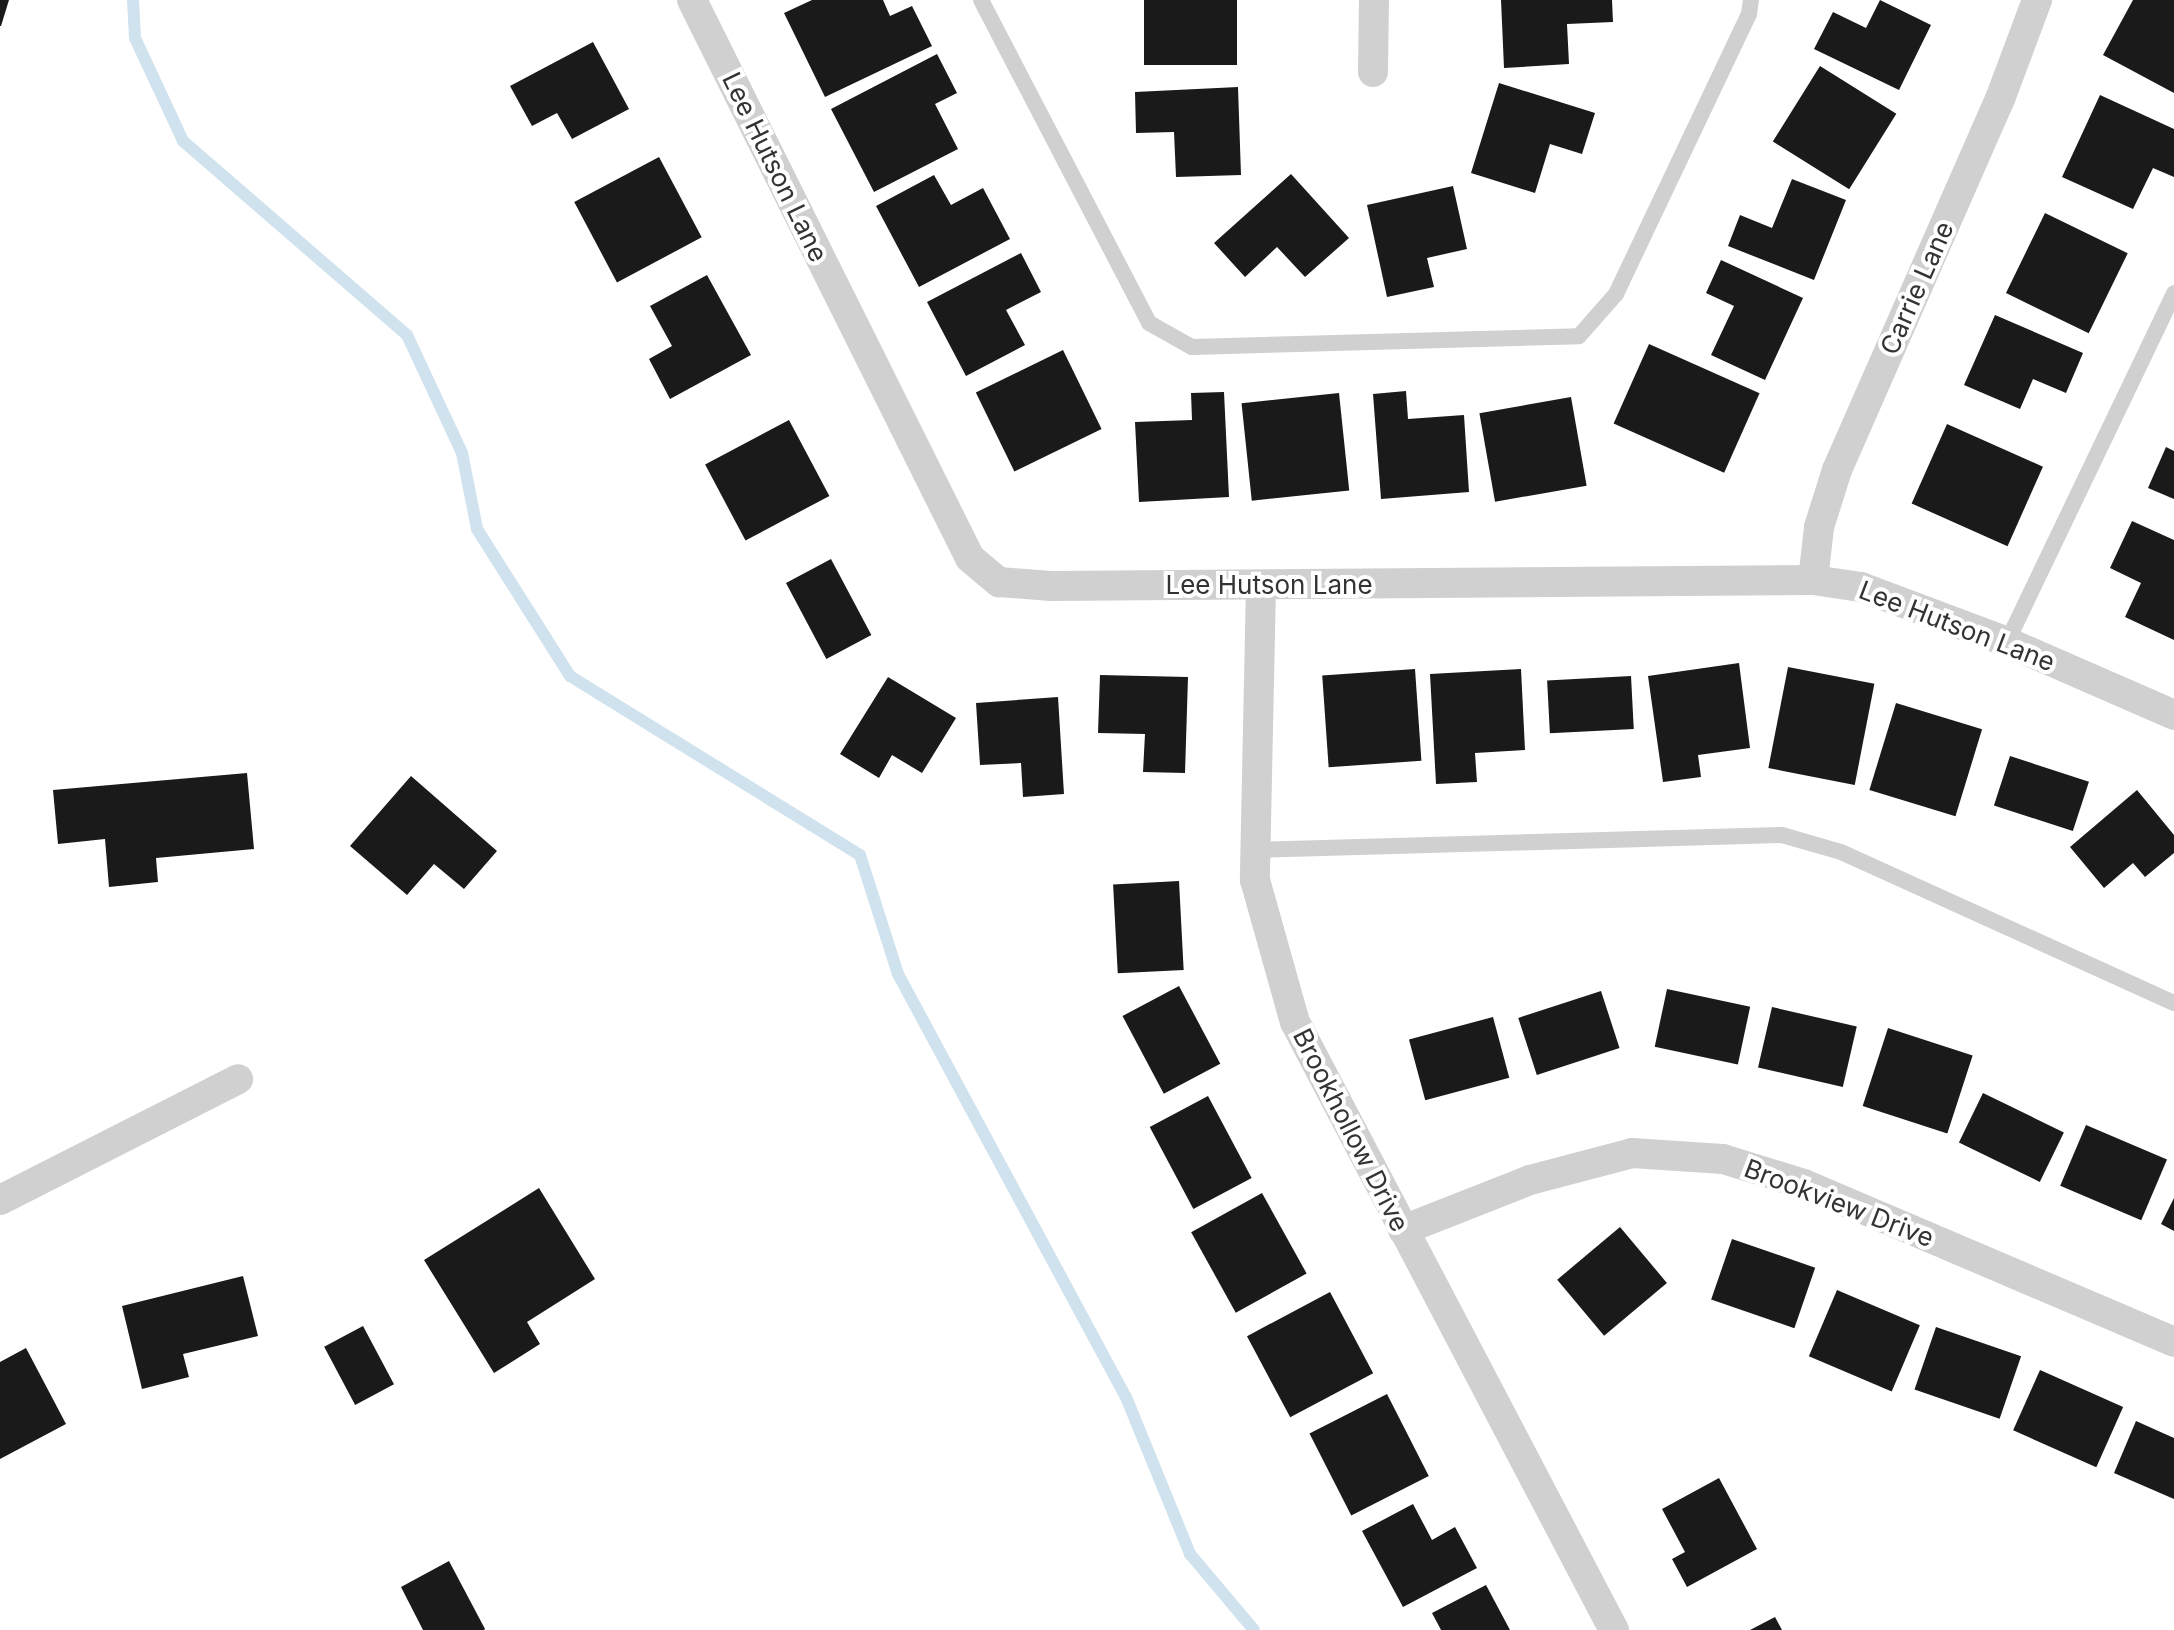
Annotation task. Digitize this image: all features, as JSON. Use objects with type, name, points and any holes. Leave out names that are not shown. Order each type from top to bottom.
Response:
[{"type":"street","name":"Lee Hutson Lane","points":[[692,0],[970,558],[999,582],[1038,585],[1261,585],[1813,580],[1861,587],[2007,642],[2174,715]]},
{"type":"street","points":[[1373,72],[1374,0]]},
{"type":"street","name":"Carrie Lane","points":[[1813,580],[1819,527],[1837,470],[2000,99],[2037,0]]},
{"type":"street","name":"Brookhollow Drive","points":[[1261,585],[1255,880],[1295,1022],[1614,1630]]},
{"type":"street","points":[[0,1200],[238,1079]]},
{"type":"street","name":"Brookview Drive","points":[[1403,1230],[1530,1180],[1632,1153],[1723,1159],[1804,1184],[2174,1342]]},
{"type":"lane","points":[[981,0],[1149,323],[1192,347],[1579,336],[1616,294],[1749,14],[1751,0]]},
{"type":"lane","points":[[2007,642],[2174,293]]},
{"type":"lane","points":[[1256,850],[1782,835],[1841,852],[2174,1003]]},
{"type":"building","points":[[0,0],[9,0],[1,26],[0,26]]},
{"type":"building","points":[[812,0],[883,0],[890,16],[912,6],[932,46],[825,97],[784,13]]},
{"type":"building","points":[[1144,0],[1237,0],[1237,65],[1144,65]]},
{"type":"building","points":[[1501,0],[1612,0],[1613,22],[1567,24],[1569,64],[1504,68]]},
{"type":"building","points":[[1880,0],[1931,25],[1899,90],[1814,49],[1833,12],[1866,28]]},
{"type":"building","points":[[2133,0],[2174,0],[2174,93],[2103,55]]},
{"type":"building","points":[[593,42],[629,109],[572,139],[557,113],[532,126],[510,86]]},
{"type":"building","points":[[937,54],[957,93],[935,104],[958,149],[874,192],[831,109]]},
{"type":"building","points":[[1820,66],[1896,114],[1849,189],[1773,141]]},
{"type":"building","points":[[1499,83],[1595,113],[1582,154],[1550,144],[1535,193],[1471,173]]},
{"type":"building","points":[[1238,87],[1241,175],[1176,177],[1174,132],[1136,133],[1135,92]]},
{"type":"building","points":[[2100,95],[2174,129],[2174,177],[2153,168],[2133,209],[2062,177]]},
{"type":"building","points":[[659,157],[702,237],[617,282],[574,202]]},
{"type":"building","points":[[1291,174],[1349,238],[1305,277],[1277,247],[1245,277],[1214,243]]},
{"type":"building","points":[[934,175],[951,205],[983,188],[1010,239],[919,287],[876,206]]},
{"type":"building","points":[[1792,179],[1846,200],[1814,280],[1728,246],[1740,215],[1772,228]]},
{"type":"building","points":[[1453,186],[1467,249],[1427,258],[1434,287],[1387,297],[1367,205]]},
{"type":"building","points":[[2045,213],[2128,253],[2089,333],[2006,293]]},
{"type":"building","points":[[1021,253],[1041,292],[1006,310],[1025,345],[966,376],[927,302]]},
{"type":"building","points":[[1721,260],[1803,298],[1765,380],[1711,355],[1734,306],[1706,293]]},
{"type":"building","points":[[707,275],[751,355],[670,399],[649,359],[672,346],[650,306]]},
{"type":"building","points":[[1995,315],[2083,353],[2066,393],[2033,379],[2020,409],[1964,385]]},
{"type":"building","points":[[1649,344],[1760,393],[1724,473],[1614,423]]},
{"type":"building","points":[[1063,350],[1102,429],[1014,472],[976,393]]},
{"type":"building","points":[[1406,391],[1408,419],[1464,415],[1469,492],[1381,499],[1373,394]]},
{"type":"building","points":[[1224,392],[1229,497],[1139,502],[1135,422],[1192,420],[1191,393]]},
{"type":"building","points":[[1339,393],[1349,490],[1252,501],[1242,403]]},
{"type":"building","points":[[1571,397],[1587,486],[1495,502],[1479,413]]},
{"type":"building","points":[[789,420],[829,496],[745,541],[705,465]]},
{"type":"building","points":[[1947,424],[2043,467],[2008,546],[1912,503]]},
{"type":"building","points":[[2166,447],[2174,451],[2174,499],[2148,488]]},
{"type":"building","points":[[2132,521],[2174,540],[2174,640],[2125,617],[2141,583],[2110,568]]},
{"type":"building","points":[[831,559],[871,635],[826,659],[786,583]]},
{"type":"building","points":[[1739,663],[1750,748],[1698,755],[1701,777],[1663,782],[1648,676]]},
{"type":"building","points":[[1788,667],[1874,684],[1855,785],[1768,768]]},
{"type":"building","points":[[1415,669],[1421,761],[1329,767],[1322,675]]},
{"type":"building","points":[[1521,669],[1525,750],[1475,753],[1477,782],[1436,784],[1430,674]]},
{"type":"building","points":[[1100,675],[1188,677],[1185,773],[1143,772],[1145,734],[1098,733]]},
{"type":"building","points":[[1631,676],[1634,729],[1550,733],[1547,680]]},
{"type":"building","points":[[888,677],[956,718],[922,773],[892,755],[879,778],[840,754]]},
{"type":"building","points":[[1058,697],[1064,794],[1023,797],[1021,763],[980,765],[976,703]]},
{"type":"building","points":[[1896,703],[1982,729],[1955,816],[1869,790]]},
{"type":"building","points":[[2010,756],[2089,782],[2073,831],[1994,805]]},
{"type":"building","points":[[247,773],[254,849],[156,858],[158,882],[109,887],[105,839],[58,844],[53,790]]},
{"type":"building","points":[[411,776],[497,851],[464,889],[434,864],[407,895],[350,846]]},
{"type":"building","points":[[2137,790],[2174,835],[2174,853],[2145,877],[2133,863],[2104,888],[2070,847]]},
{"type":"building","points":[[1179,881],[1184,970],[1118,973],[1113,884]]},
{"type":"building","points":[[1179,986],[1220,1064],[1164,1094],[1122,1016]]},
{"type":"building","points":[[1667,989],[1750,1007],[1738,1064],[1655,1047]]},
{"type":"building","points":[[1601,991],[1620,1048],[1537,1075],[1518,1018]]},
{"type":"building","points":[[1772,1007],[1857,1027],[1843,1087],[1758,1067]]},
{"type":"building","points":[[1493,1017],[1509,1078],[1425,1100],[1409,1040]]},
{"type":"building","points":[[1888,1028],[1973,1056],[1947,1133],[1863,1106]]},
{"type":"building","points":[[1983,1093],[2064,1132],[2040,1182],[1959,1142]]},
{"type":"building","points":[[1208,1096],[1252,1178],[1193,1209],[1150,1127]]},
{"type":"building","points":[[2086,1125],[2167,1159],[2141,1220],[2060,1186]]},
{"type":"building","points":[[539,1188],[595,1279],[527,1322],[540,1344],[494,1373],[424,1260]]},
{"type":"building","points":[[1262,1193],[1307,1273],[1236,1313],[1191,1232]]},
{"type":"building","points":[[2174,1198],[2174,1231],[2161,1224]]},
{"type":"building","points":[[1620,1227],[1667,1283],[1604,1336],[1557,1280]]},
{"type":"building","points":[[1732,1239],[1815,1268],[1794,1328],[1711,1300]]},
{"type":"building","points":[[243,1276],[258,1336],[183,1354],[189,1377],[142,1389],[122,1306]]},
{"type":"building","points":[[1837,1290],[1920,1325],[1892,1391],[1809,1356]]},
{"type":"building","points":[[1330,1292],[1373,1373],[1290,1417],[1247,1336]]},
{"type":"building","points":[[363,1326],[394,1384],[355,1405],[324,1347]]},
{"type":"building","points":[[1936,1327],[2021,1356],[2000,1419],[1915,1389]]},
{"type":"building","points":[[26,1348],[66,1424],[0,1459],[0,1362]]},
{"type":"building","points":[[2040,1370],[2123,1407],[2096,1467],[2013,1430]]},
{"type":"building","points":[[1387,1394],[1429,1476],[1351,1515],[1309,1433]]},
{"type":"building","points":[[2136,1421],[2174,1438],[2174,1499],[2114,1473]]},
{"type":"building","points":[[1719,1478],[1757,1549],[1687,1587],[1672,1559],[1685,1552],[1662,1509]]},
{"type":"building","points":[[1413,1504],[1432,1540],[1455,1527],[1477,1568],[1403,1607],[1362,1531]]},
{"type":"building","points":[[449,1561],[484,1630],[423,1630],[401,1587]]},
{"type":"building","points":[[1486,1585],[1510,1630],[1441,1630],[1432,1613]]},
{"type":"building","points":[[1775,1617],[1782,1630],[1750,1630]]},
{"type":"waterway","points":[[133,0],[135,38],[183,141],[407,335],[462,453],[477,529],[570,676],[860,855],[898,974],[1126,1397],[1190,1554],[1254,1630]]}]
